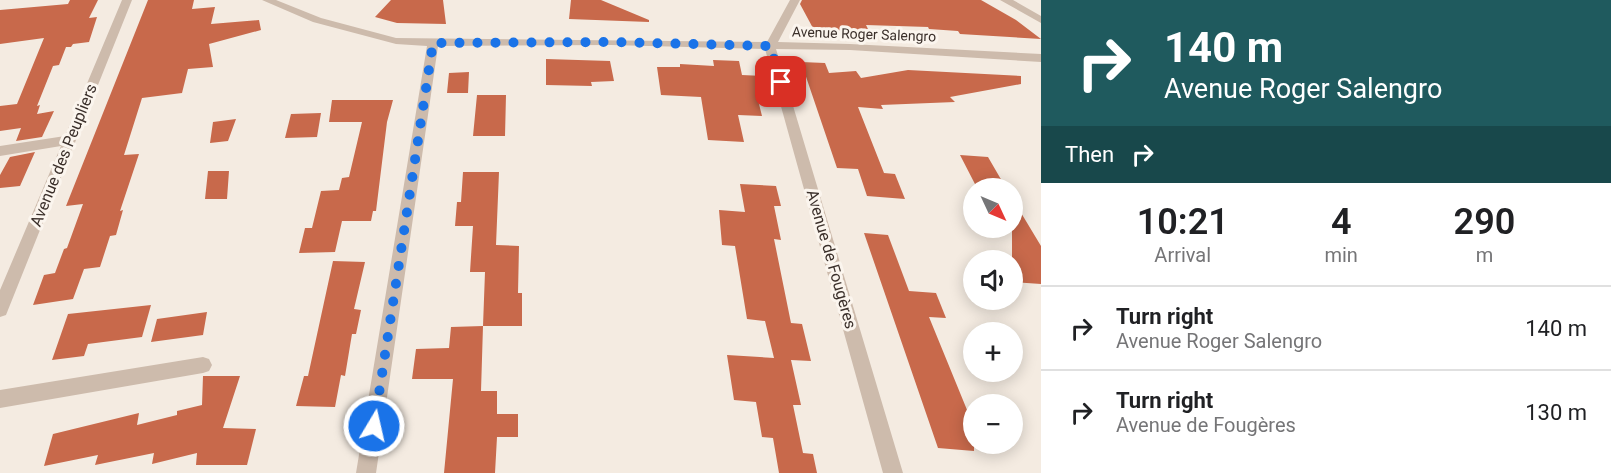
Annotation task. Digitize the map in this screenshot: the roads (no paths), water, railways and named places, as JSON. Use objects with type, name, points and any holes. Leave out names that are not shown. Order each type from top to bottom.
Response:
[{"type":"street","name":"Avenue des Peupliers","points":[[0,310],[127,0]]},
{"type":"street","points":[[770,46],[795,0]]},
{"type":"street","points":[[1005,0],[1041,20]]},
{"type":"street","name":"Avenue Roger Salengro","points":[[276,1],[317,20],[396,41],[433,43],[611,42],[850,47],[1041,58]]},
{"type":"street","points":[[366,473],[433,43]]},
{"type":"street","name":"Avenue de Fougères","points":[[770,46],[893,473]]},
{"type":"street","points":[[0,151],[68,140]]},
{"type":"street","points":[[0,399],[203,365]]}]
